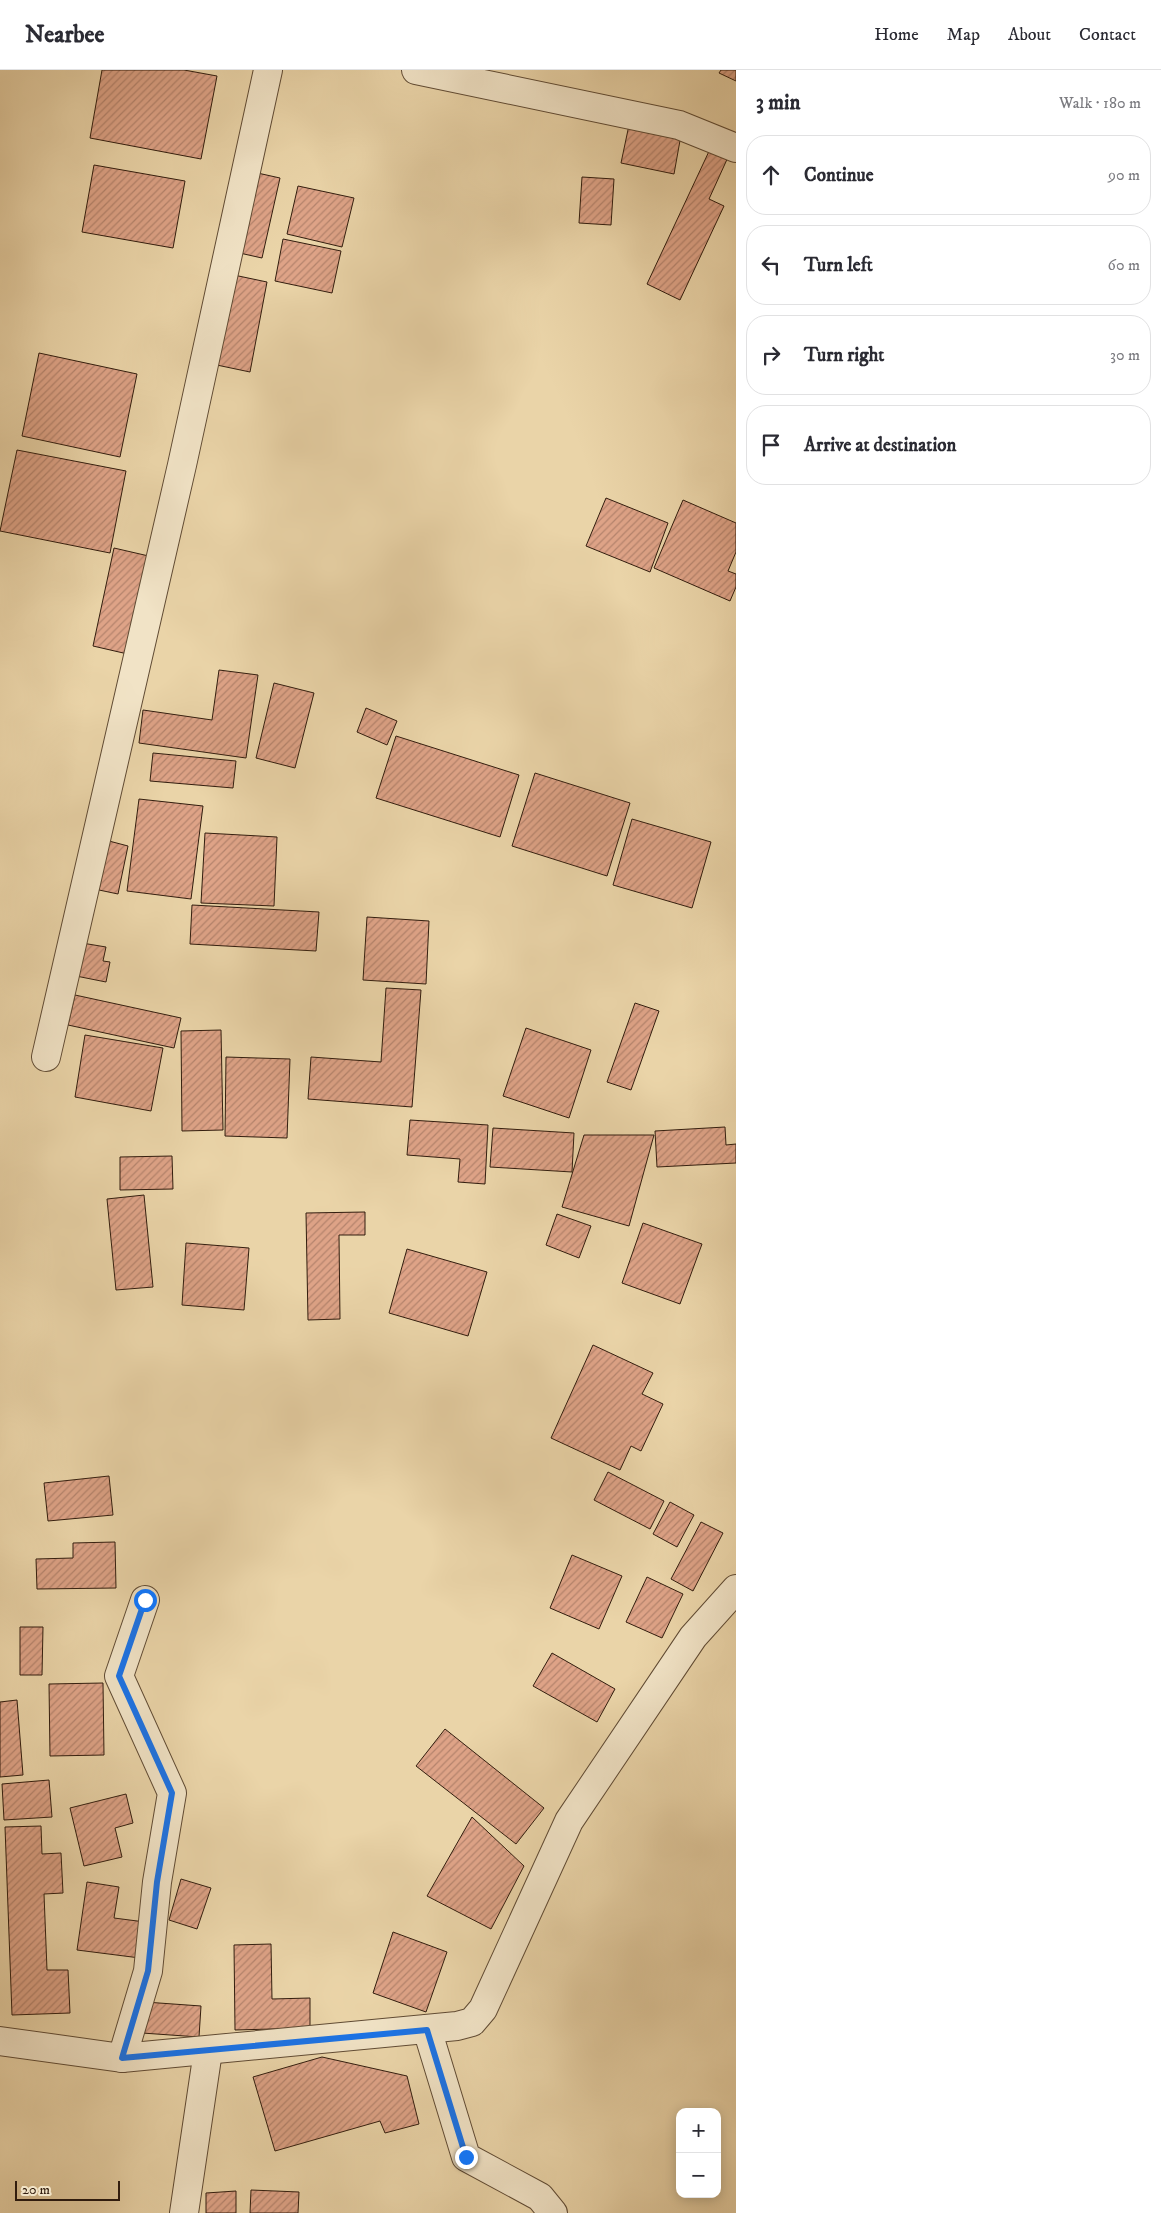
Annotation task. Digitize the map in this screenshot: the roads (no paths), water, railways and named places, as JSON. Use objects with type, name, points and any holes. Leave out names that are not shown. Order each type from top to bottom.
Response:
[{"type":"street","points":[[46,1057],[182,464],[268,70]]},
{"type":"street","points":[[416,70],[679,125],[736,148]]},
{"type":"street","points":[[0,2040],[122,2058],[427,2030],[472,2022],[483,2009],[569,1821],[693,1637],[736,1589]]},
{"type":"street","points":[[122,2058],[148,1971],[157,1882],[172,1793],[119,1676],[145,1600]]},
{"type":"street","points":[[427,2030],[466,2157],[540,2197],[553,2213]]},
{"type":"street","points":[[184,2213],[208,2051]]}]
